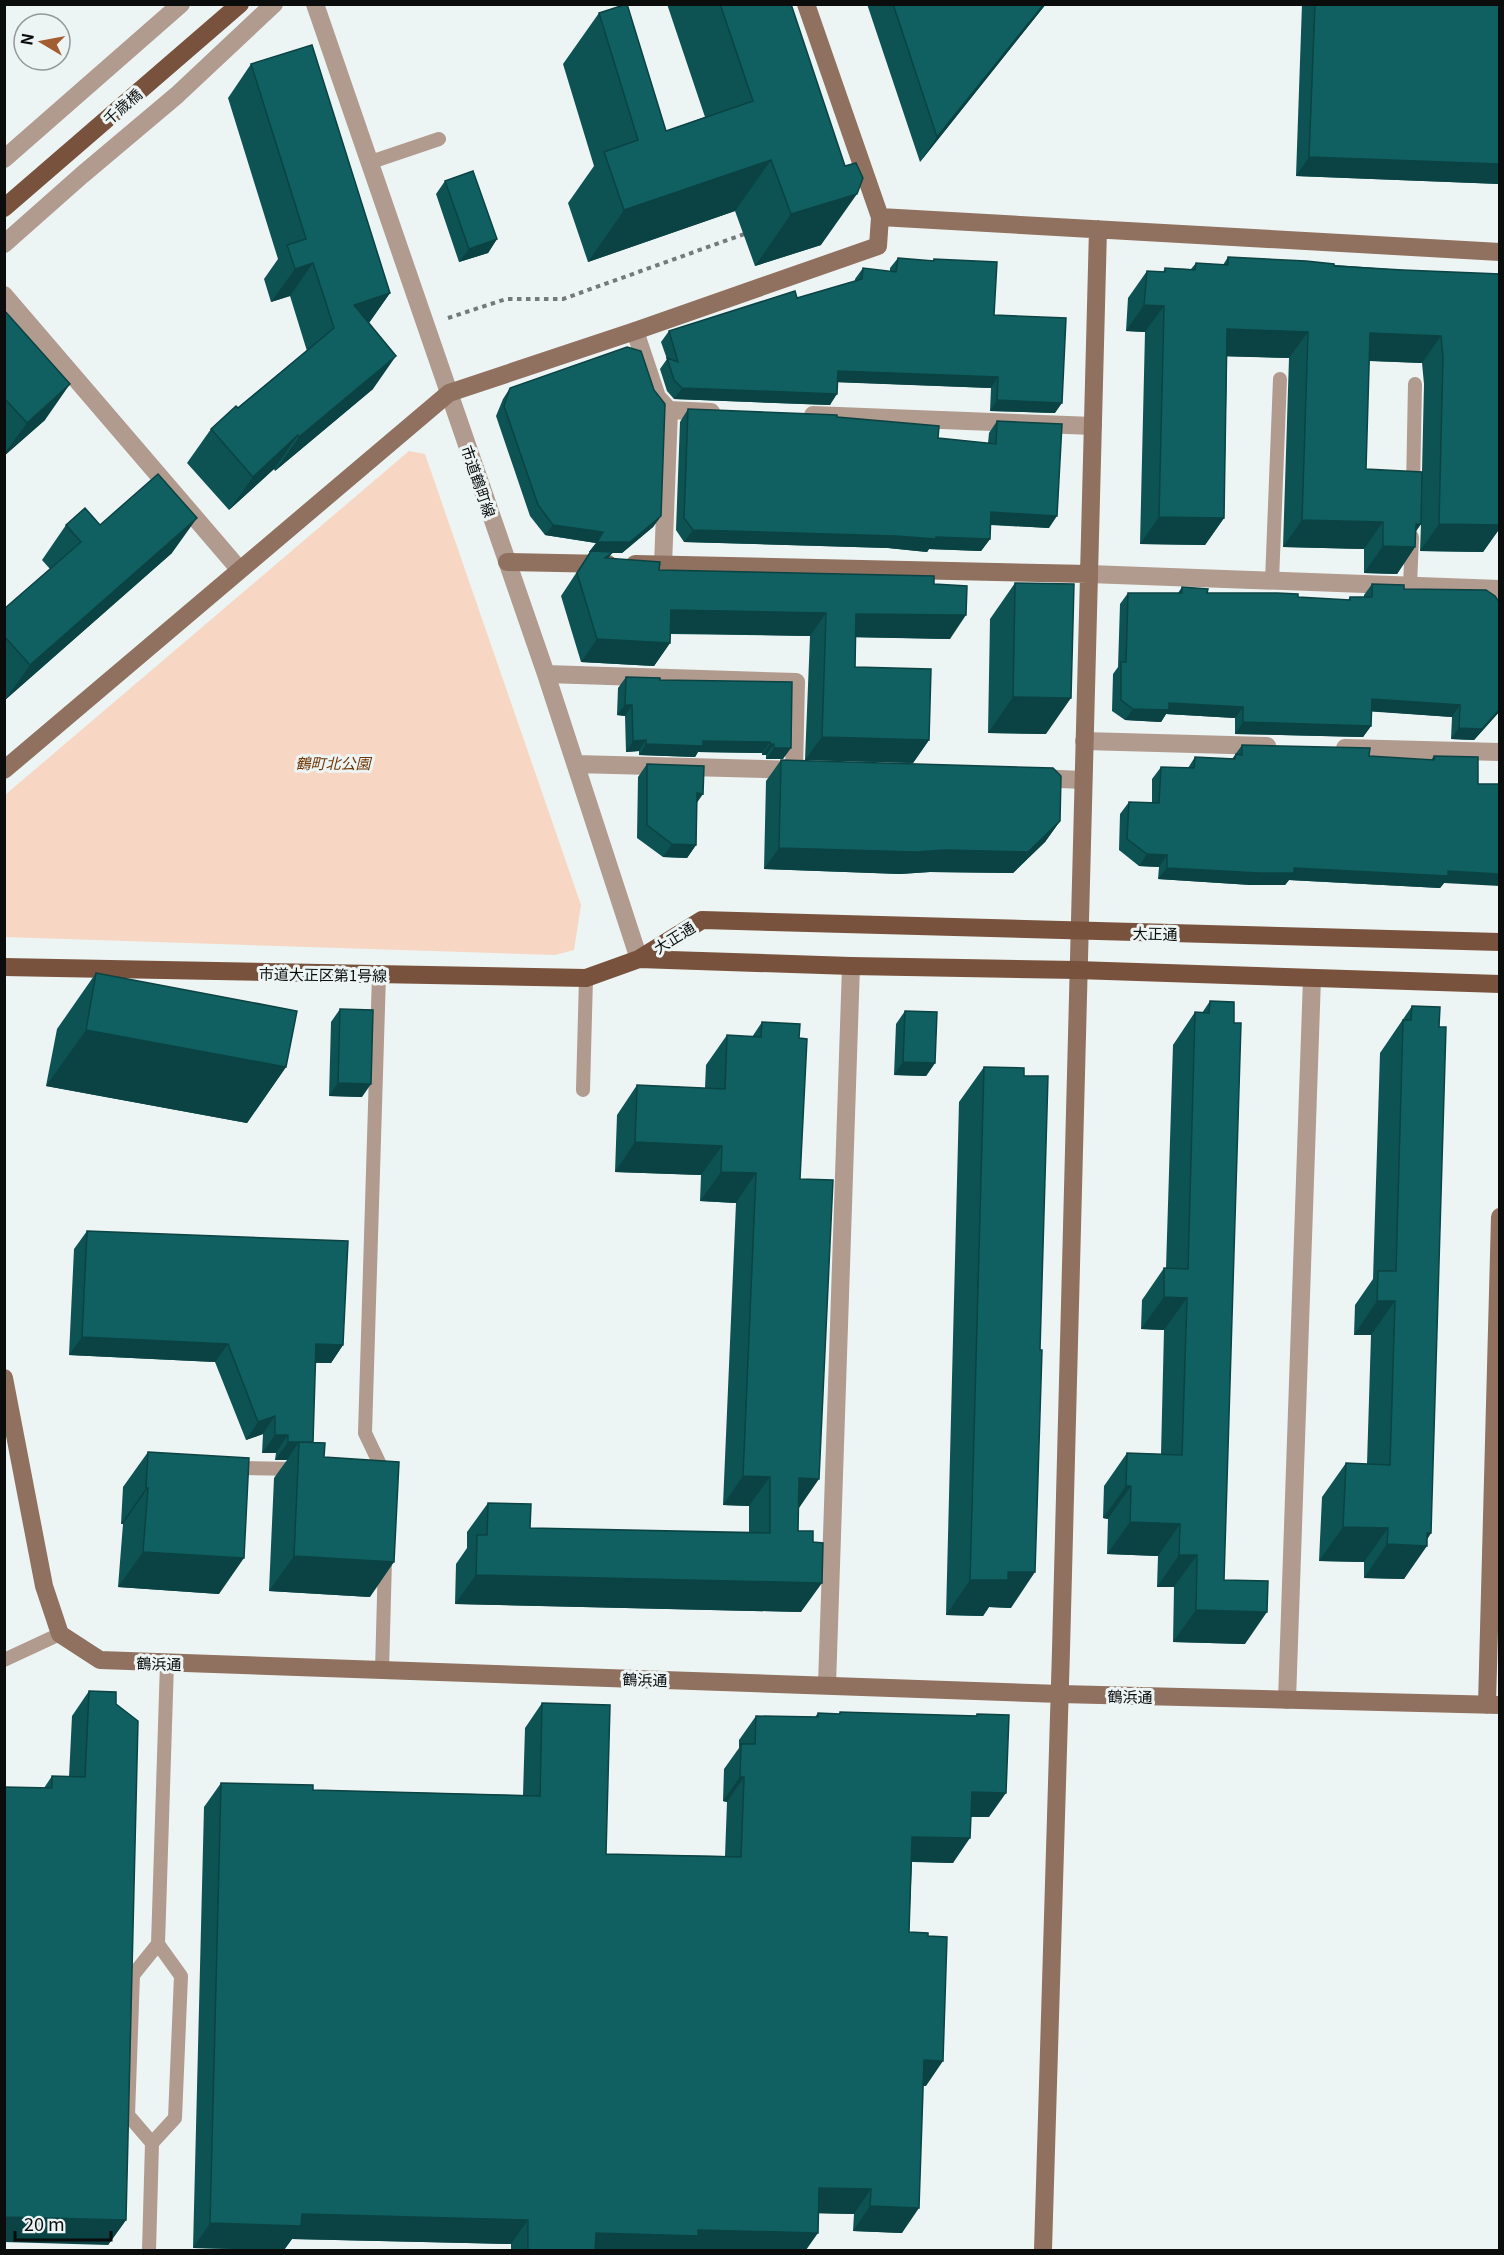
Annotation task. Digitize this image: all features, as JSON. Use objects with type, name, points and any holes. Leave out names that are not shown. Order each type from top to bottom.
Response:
[{"type":"main road","name":"千歳橋","points":[[4,208],[240,4]]},
{"type":"main road","name":"大正通","points":[[639,959],[702,920],[1500,942]]},
{"type":"main road","name":"大正通","points":[[639,959],[1500,984]]},
{"type":"main road","name":"市道大正区第1号線","points":[[4,967],[586,978],[639,959]]},
{"type":"street","points":[[4,159],[181,4]]},
{"type":"street","points":[[4,244],[177,95],[274,4]]},
{"type":"street","name":"市道鶴町線","points":[[315,4],[424,326],[546,674],[639,959]]},
{"type":"street","points":[[4,770],[238,569],[449,393],[878,246],[880,217],[806,4]]},
{"type":"street","points":[[880,217],[1500,252]]},
{"type":"street","points":[[1042,2250],[1060,1694],[1098,229]]},
{"type":"street","points":[[4,295],[238,569]]},
{"type":"street","points":[[635,331],[657,397],[669,410],[663,565]]},
{"type":"street","points":[[669,410],[728,412]]},
{"type":"street","points":[[798,415],[1093,426]]},
{"type":"street","points":[[507,562],[1089,574],[1500,589]]},
{"type":"street","points":[[546,674],[796,682],[794,769]]},
{"type":"street","points":[[1084,741],[1286,746]]},
{"type":"street","points":[[1333,747],[1500,752]]},
{"type":"street","points":[[576,764],[817,770]]},
{"type":"street","points":[[1013,777],[1083,780]]},
{"type":"street","points":[[828,1685],[851,966]]},
{"type":"street","points":[[1287,1700],[1312,978]]},
{"type":"street","points":[[1493,1705],[1500,1217]]},
{"type":"street","points":[[4,1378],[44,1586],[60,1634]]},
{"type":"street","name":"鶴浜通","points":[[60,1634],[100,1660],[1060,1694],[1493,1705]]},
{"type":"lane","points":[[369,163],[439,139]]},
{"type":"lane","points":[[1272,581],[1280,379]]},
{"type":"lane","points":[[1412,502],[1415,384]]},
{"type":"lane","points":[[1410,586],[1412,526]]},
{"type":"lane","points":[[379,975],[365,1433],[377,1471],[388,1480],[387,1492]]},
{"type":"lane","points":[[583,1090],[586,978]]},
{"type":"lane","points":[[240,1468],[312,1470]]},
{"type":"lane","points":[[382,1671],[385,1551]]},
{"type":"lane","points":[[4,1660],[60,1634]]},
{"type":"lane","points":[[152,2143],[128,2115],[133,1975],[158,1944],[167,1663]]},
{"type":"lane","points":[[149,2250],[152,2143],[175,2118],[181,1976],[158,1944]]},
{"type":"path","points":[[424,326],[506,299],[563,299],[753,231]]},
{"type":"green space","name":"鶴町北公園","points":[[409,451],[425,454],[581,905],[574,950],[555,955],[5,937],[5,795]]},
{"type":"building","points":[[627,4],[666,131],[753,101],[720,4],[791,4],[845,166],[856,163],[863,178],[857,194],[791,214],[771,160],[624,210],[604,152],[638,140],[599,13]]},
{"type":"building","points":[[893,4],[1044,4],[937,137]]},
{"type":"building","points":[[1315,4],[1500,4],[1500,164],[1309,157]]},
{"type":"building","points":[[312,45],[390,293],[354,305],[396,356],[299,437],[298,435],[253,477],[211,429],[236,406],[238,408],[334,328],[313,263],[295,269],[287,245],[306,239],[251,64]]},
{"type":"building","points":[[473,171],[497,239],[469,249],[445,181]]},
{"type":"building","points":[[1228,257],[1306,261],[1334,264],[1334,266],[1500,274],[1500,525],[1439,524],[1443,357],[1441,336],[1370,333],[1366,469],[1422,472],[1421,524],[1416,524],[1415,547],[1383,546],[1383,522],[1302,520],[1308,332],[1227,329],[1224,518],[1159,517],[1164,306],[1144,305],[1147,271],[1165,272],[1165,268],[1195,270],[1196,263],[1228,265]]},
{"type":"building","points":[[898,258],[997,262],[994,315],[1066,318],[1062,403],[997,400],[998,377],[838,371],[837,394],[682,388],[674,380],[667,358],[678,362],[669,331],[795,291],[797,298],[862,279],[863,268],[896,272]]},
{"type":"building","points":[[4,310],[70,384],[27,423],[4,398]]},
{"type":"building","points":[[627,347],[641,351],[654,390],[665,404],[661,516],[630,542],[597,542],[603,532],[553,525],[538,505],[504,406],[510,388]]},
{"type":"building","points":[[688,409],[837,415],[837,417],[939,426],[938,438],[996,444],[997,421],[1062,424],[1057,516],[991,512],[990,539],[693,530],[684,518]]},
{"type":"building","points":[[158,474],[197,518],[30,665],[4,636],[4,609],[81,542],[66,525],[85,508],[100,525]]},
{"type":"building","points":[[591,551],[613,552],[605,558],[660,562],[659,570],[934,576],[934,584],[967,586],[966,615],[856,614],[855,667],[931,669],[929,740],[822,737],[826,613],[671,610],[670,643],[597,639],[577,573]]},
{"type":"building","points":[[1015,583],[1074,584],[1071,698],[1013,697]]},
{"type":"building","points":[[1372,584],[1404,585],[1404,589],[1486,590],[1495,596],[1500,603],[1500,709],[1482,729],[1459,728],[1460,705],[1372,699],[1371,726],[1243,722],[1243,707],[1169,703],[1169,710],[1133,709],[1121,700],[1121,662],[1126,662],[1128,593],[1182,593],[1182,587],[1208,589],[1207,593],[1298,594],[1298,597],[1350,600],[1350,597],[1372,597]]},
{"type":"building","points":[[626,677],[660,678],[660,680],[792,682],[791,748],[774,748],[774,744],[770,742],[703,741],[703,746],[646,744],[646,740],[633,741],[632,705],[625,705]]},
{"type":"building","points":[[1242,745],[1370,748],[1369,756],[1434,760],[1434,756],[1478,757],[1478,784],[1500,784],[1500,874],[1448,871],[1448,876],[1294,868],[1294,873],[1259,873],[1167,868],[1167,855],[1147,854],[1127,839],[1129,802],[1159,803],[1161,767],[1194,768],[1195,757],[1235,759],[1236,754],[1242,755]]},
{"type":"building","points":[[781,760],[1053,768],[1061,776],[1060,821],[1028,852],[945,850],[915,852],[779,848]]},
{"type":"building","points":[[647,764],[704,766],[703,794],[697,793],[696,845],[672,844],[647,825]]},
{"type":"building","points":[[96,973],[297,1011],[286,1067],[86,1030]]},
{"type":"building","points":[[1210,1001],[1234,1002],[1234,1023],[1241,1023],[1224,1580],[1268,1581],[1267,1612],[1196,1610],[1197,1555],[1179,1555],[1180,1524],[1130,1522],[1131,1486],[1126,1486],[1127,1453],[1182,1455],[1187,1298],[1164,1297],[1164,1268],[1188,1269],[1195,1012],[1209,1013]]},
{"type":"building","points":[[1412,1006],[1440,1007],[1439,1027],[1446,1027],[1431,1533],[1427,1533],[1427,1546],[1387,1544],[1388,1528],[1343,1527],[1346,1463],[1390,1465],[1395,1301],[1377,1301],[1378,1271],[1396,1271],[1403,1020],[1411,1020]]},
{"type":"building","points":[[340,1009],[373,1010],[371,1084],[338,1083]]},
{"type":"building","points":[[905,1011],[937,1012],[935,1063],[903,1062]]},
{"type":"building","points":[[762,1022],[800,1024],[799,1038],[807,1039],[800,1179],[833,1180],[819,1479],[799,1478],[798,1531],[813,1531],[813,1542],[823,1543],[822,1583],[476,1575],[477,1535],[487,1535],[488,1503],[531,1504],[530,1528],[770,1533],[770,1477],[743,1476],[756,1173],[721,1172],[722,1146],[635,1142],[637,1085],[725,1089],[727,1035],[761,1037]]},
{"type":"building","points":[[984,1067],[1024,1068],[1024,1076],[1048,1076],[1035,1572],[1008,1572],[1008,1580],[970,1580]]},
{"type":"building","points":[[87,1231],[348,1241],[343,1345],[316,1344],[313,1442],[288,1442],[288,1435],[275,1435],[275,1416],[258,1422],[228,1344],[82,1337]]},
{"type":"building","points":[[299,1442],[325,1443],[324,1457],[399,1462],[394,1562],[294,1556]]},
{"type":"building","points":[[148,1452],[249,1458],[244,1558],[143,1552]]},
{"type":"building","points":[[89,1691],[116,1692],[116,1704],[138,1721],[126,2220],[4,2217],[4,1787],[52,1788],[52,1776],[85,1777]]},
{"type":"building","points":[[542,1703],[610,1705],[606,1854],[741,1857],[744,1777],[740,1777],[741,1744],[755,1744],[756,1716],[818,1717],[818,1713],[840,1714],[840,1712],[1009,1715],[1006,1793],[972,1792],[970,1838],[912,1837],[909,1932],[947,1937],[943,2061],[924,2060],[919,2208],[870,2206],[871,2189],[819,2188],[818,2233],[698,2230],[698,2236],[596,2233],[595,2250],[528,2250],[528,2220],[302,2214],[301,2226],[210,2223],[221,1783],[313,1785],[313,1790],[540,1796]]}]
